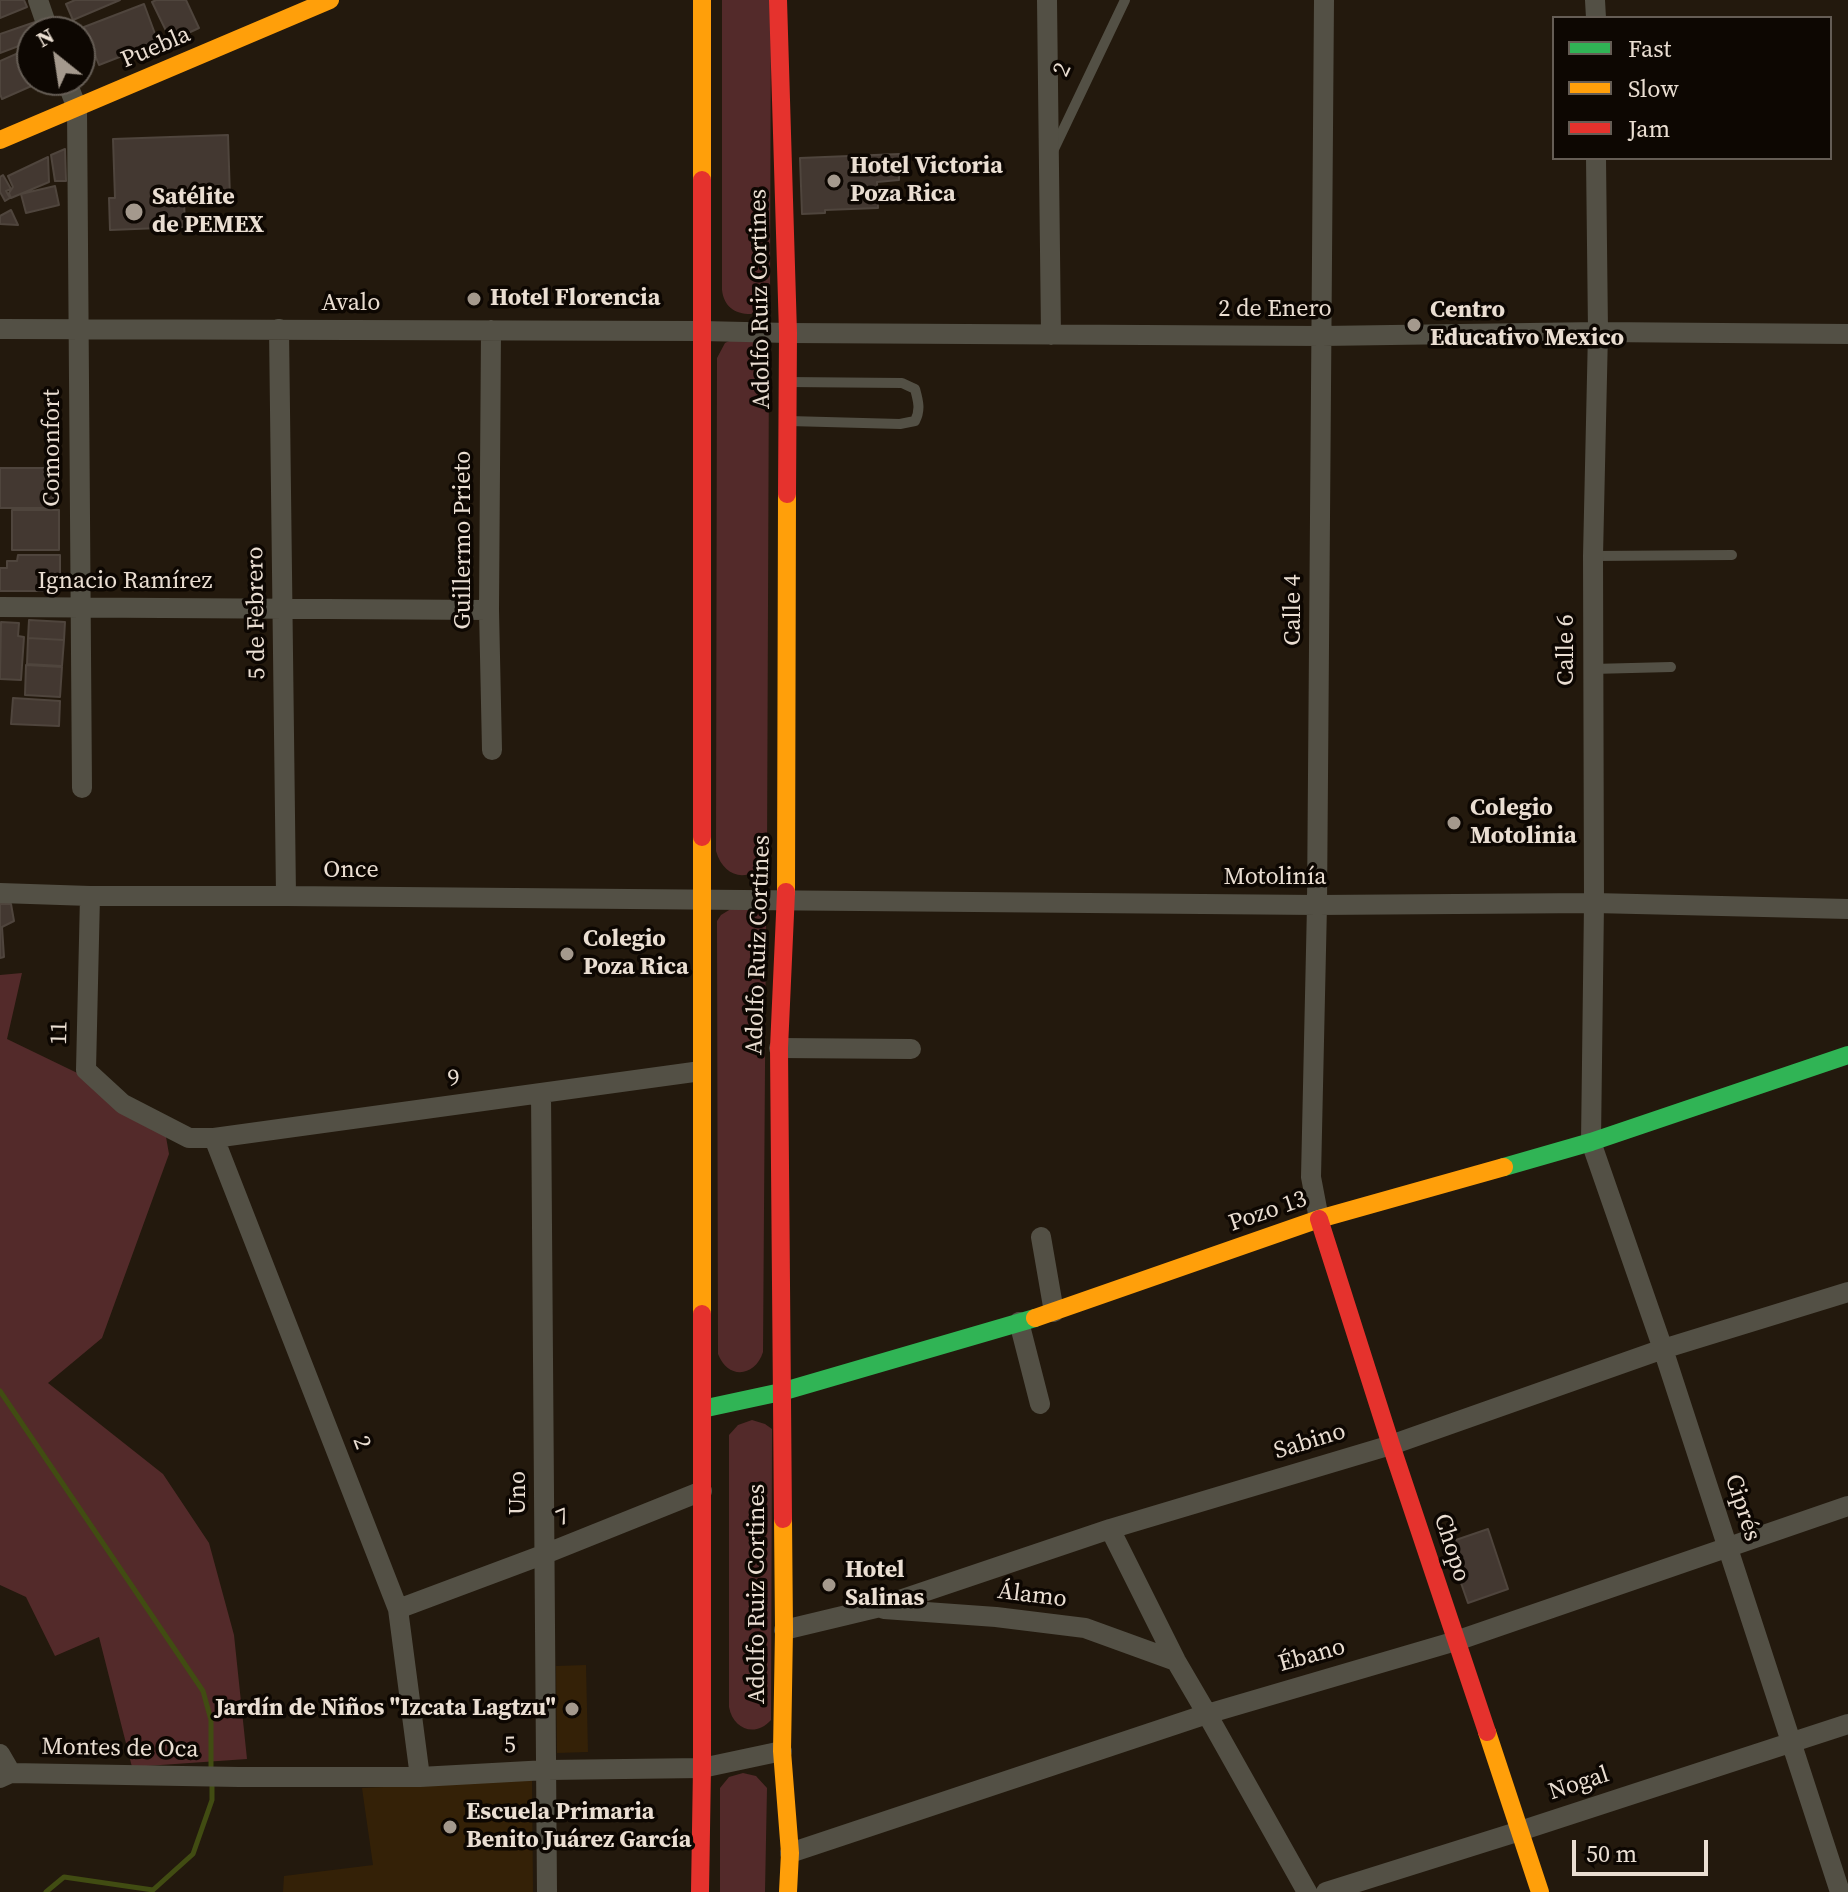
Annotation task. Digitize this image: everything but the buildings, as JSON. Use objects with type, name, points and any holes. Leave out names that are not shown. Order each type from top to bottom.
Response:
[{"type":"main road","name":"Puebla","points":[[0,140],[330,0]]},
{"type":"main road","points":[[700,1892],[702,0]]},
{"type":"main road","name":"Adolfo Ruiz Cortines","points":[[778,0],[788,333],[786,900],[779,1048],[784,1630],[782,1751],[790,1853],[788,1892]]},
{"type":"main road","name":"Pozo 13","points":[[702,1409],[781,1392],[1054,1312],[1319,1219],[1591,1142],[1848,1055]]},
{"type":"main road","name":"Chopo","points":[[1319,1219],[1540,1892]]},
{"type":"street","name":"2","points":[[1047,0],[1051,335]]},
{"type":"street","name":"Calle 4","points":[[1319,1219],[1311,1177],[1317,905],[1324,0]]},
{"type":"street","points":[[72,96],[77,108]]},
{"type":"street","name":"Comonfort","points":[[77,108],[82,788]]},
{"type":"street","name":"Calle 6","points":[[1591,1142],[1594,903],[1592,669],[1598,332],[1596,160]]},
{"type":"street","name":"Avalo","points":[[0,329],[702,331]]},
{"type":"street","name":"5 de Febrero","points":[[279,329],[286,896]]},
{"type":"street","name":"Guillermo Prieto","points":[[491,330],[489,610],[492,750]]},
{"type":"street","name":"2 de Enero","points":[[702,331],[1322,336],[1598,332],[1848,334]]},
{"type":"street","name":"Ignacio Ramírez","points":[[0,607],[489,610]]},
{"type":"street","name":"Once","points":[[0,893],[702,900]]},
{"type":"street","name":"11","points":[[90,896],[86,1070],[123,1104],[189,1138],[214,1138]]},
{"type":"street","name":"Motolinía","points":[[702,900],[1317,905],[1594,903],[1848,909]]},
{"type":"street","points":[[779,1048],[911,1049]]},
{"type":"street","name":"9","points":[[214,1138],[701,1071]]},
{"type":"street","name":"Uno","points":[[541,1093],[547,1892]]},
{"type":"street","name":"2","points":[[214,1138],[398,1609],[420,1777]]},
{"type":"street","name":"Ciprés","points":[[1591,1142],[1663,1349],[1840,1892]]},
{"type":"street","points":[[1041,1237],[1054,1312]]},
{"type":"street","name":"Sabino","points":[[784,1630],[876,1608],[1110,1529],[1391,1445],[1663,1349],[1848,1292]]},
{"type":"street","points":[[1019,1322],[1040,1404]]},
{"type":"street","name":"7","points":[[398,1609],[702,1491]]},
{"type":"street","name":"Ébano","points":[[790,1853],[1207,1714],[1456,1641],[1848,1506]]},
{"type":"street","points":[[1110,1529],[1176,1661],[1307,1892]]},
{"type":"street","name":"Álamo","points":[[876,1608],[996,1617],[1085,1628],[1176,1661]]},
{"type":"street","name":"Nogal","points":[[1326,1892],[1848,1724]]},
{"type":"street","name":"5","points":[[239,1777],[420,1777],[547,1770],[702,1768],[782,1751]]},
{"type":"street","points":[[0,1754],[6,1775]]},
{"type":"street","name":"Montes de Oca","points":[[6,1775],[239,1777]]},
{"type":"lane","name":"2","points":[[1048,161],[1125,0]]},
{"type":"lane","points":[[787,382],[902,383],[915,389],[919,407],[915,421],[900,424],[787,421]]},
{"type":"lane","points":[[1593,556],[1732,555]]},
{"type":"lane","points":[[1592,669],[1671,667]]},
{"type":"shaded area","points":[[722,0],[771,0],[770,298],[766,306],[751,314],[731,308],[722,290]]},
{"type":"shaded area","points":[[733,339],[758,342],[769,355],[767,857],[761,866],[747,875],[732,873],[725,868],[716,851],[717,358],[725,343]]},
{"type":"shaded area","points":[[734,907],[753,911],[766,925],[763,1352],[754,1367],[741,1372],[728,1368],[718,1354],[717,921]]},
{"type":"shaded area","points":[[22,973],[7,1039],[162,1114],[169,1154],[102,1338],[48,1383],[163,1474],[209,1543],[234,1635],[247,1759],[132,1767],[99,1637],[55,1656],[26,1597],[0,1585],[0,975]]},
{"type":"shaded area","points":[[752,1420],[772,1429],[771,1720],[765,1726],[752,1730],[735,1721],[729,1707],[729,1435],[738,1425]]},
{"type":"shaded area","name":"Jardín de Niños \"Izcata Lagtzu\"","points":[[586,1665],[588,1752],[557,1753],[556,1666]]},
{"type":"shaded area","points":[[743,1773],[756,1776],[767,1788],[765,1892],[720,1892],[720,1788],[729,1777]]},
{"type":"shaded area","name":"Escuela Primaria Benito Juárez García","points":[[532,1780],[533,1892],[283,1892],[284,1876],[373,1865],[362,1788]]},
{"type":"waterway","points":[[0,1391],[203,1691],[211,1720],[211,1771]]},
{"type":"waterway","points":[[46,1892],[64,1877],[153,1890],[193,1854],[212,1800],[212,1781]]},
{"type":"traffic: fast","points":[[1504,1167],[1591,1142],[1848,1055]]},
{"type":"traffic: fast","points":[[702,1409],[781,1392],[1035,1318]]},
{"type":"traffic: slow","points":[[0,140],[330,0]]},
{"type":"traffic: slow","points":[[702,0],[702,180]]},
{"type":"traffic: slow","points":[[786,892],[787,494]]},
{"type":"traffic: slow","points":[[702,837],[702,1314]]},
{"type":"traffic: slow","points":[[1035,1318],[1319,1219],[1504,1167]]},
{"type":"traffic: slow","points":[[783,1519],[782,1751],[790,1853],[788,1892]]},
{"type":"traffic: slow","points":[[1487,1732],[1540,1892]]},
{"type":"traffic: jam","points":[[778,0],[788,333],[787,494]]},
{"type":"traffic: jam","points":[[702,180],[702,837]]},
{"type":"traffic: jam","points":[[783,1519],[779,1048],[786,892]]},
{"type":"traffic: jam","points":[[1319,1219],[1487,1732]]},
{"type":"traffic: jam","points":[[700,1892],[702,1314]]},
{"type":"place","name":"Hotel Victoria Poza Rica","points":[[834,181]]},
{"type":"place","name":"Satélite de PEMEX","points":[[134,212]]},
{"type":"place","name":"Hotel Florencia","points":[[474,299]]},
{"type":"place","name":"Centro Educativo Mexico","points":[[1414,325]]},
{"type":"place","name":"Colegio Motolinia","points":[[1454,823]]},
{"type":"place","name":"Colegio Poza Rica","points":[[567,954]]},
{"type":"place","name":"Hotel Salinas","points":[[829,1585]]},
{"type":"place","name":"Jardín de Niños \"Izcata Lagtzu\"","points":[[572,1709]]},
{"type":"place","name":"Escuela Primaria Benito Juárez García","points":[[450,1827]]}]
